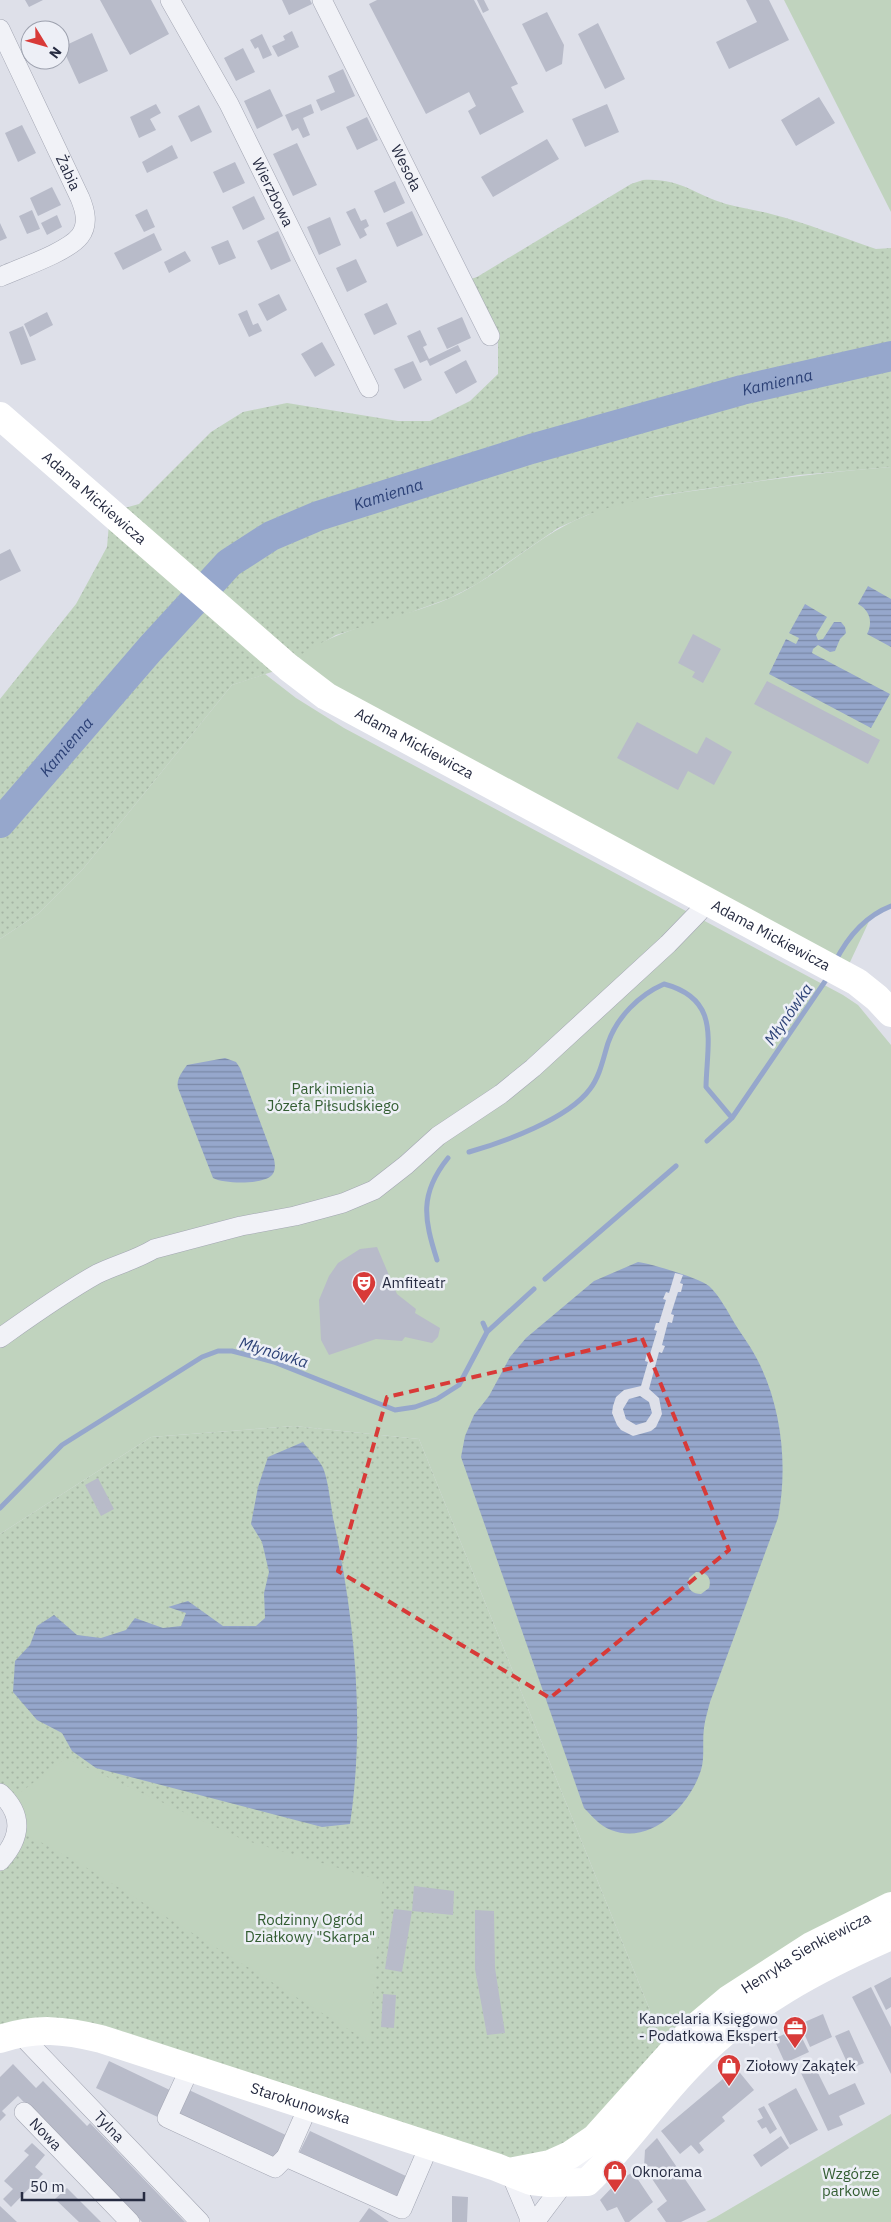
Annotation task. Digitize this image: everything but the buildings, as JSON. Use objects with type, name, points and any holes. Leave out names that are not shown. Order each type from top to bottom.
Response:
[{"type":"street","name":"Wierzbowa","points":[[170,0],[229,104],[369,388]]},
{"type":"street","name":"Wesoła","points":[[322,0],[490,336]]},
{"type":"street","name":"Żabia","points":[[0,29],[80,198],[85,218],[80,235],[71,244],[0,277]]},
{"type":"street","name":"Adama Mickiewicza","points":[[0,416],[313,688],[817,961],[844,976],[886,1005]]},
{"type":"street","points":[[0,1338],[53,1300],[98,1274],[142,1256],[154,1249],[241,1226],[295,1216],[343,1203],[374,1190],[406,1165],[438,1136],[501,1094],[533,1068],[668,944],[699,912],[706,901]]},
{"type":"street","points":[[0,1793],[9,1801],[16,1814],[17,1829],[12,1845],[0,1862]]},
{"type":"street","name":"Henryka Sienkiewicza","points":[[543,2222],[576,2182],[595,2138],[691,2031],[729,2000],[811,1946],[891,1906]]},
{"type":"street","name":"Henryka Sienkiewicza","points":[[535,2222],[576,2182],[614,2154],[692,2063],[737,2021],[814,1971],[891,1936]]},
{"type":"street","name":"Starokunowska","points":[[10,2036],[40,2030],[80,2034],[510,2172],[550,2164],[595,2138]]},
{"type":"street","name":"Tylna","points":[[10,2036],[200,2222]]},
{"type":"street","points":[[190,2068],[167,2118],[276,2168],[286,2157],[308,2107]]},
{"type":"street","name":"Nowa","points":[[24,2112],[130,2222]]},
{"type":"street","points":[[286,2157],[402,2209],[429,2146]]},
{"type":"street","points":[[510,2172],[531,2181],[576,2182]]},
{"type":"street","points":[[510,2172],[529,2217],[528,2222]]},
{"type":"highlighted area","points":[[642,1338],[729,1550],[550,1698],[338,1571],[387,1397]]},
{"type":"green space","points":[[784,0],[891,0],[891,212]]},
{"type":"green space","points":[[643,180],[656,180],[677,184],[726,204],[784,218],[876,249],[891,248],[891,467],[799,475],[656,496],[587,515],[558,528],[477,584],[450,598],[406,614],[336,635],[300,656],[287,667],[232,685],[83,869],[38,914],[0,939],[0,699],[76,604],[107,547],[110,512],[139,504],[211,432],[243,412],[287,403],[398,421],[430,421],[470,401],[498,374],[498,340],[462,282],[477,277],[631,184]]},
{"type":"green space","points":[[891,467],[891,906],[872,915],[844,975],[352,711],[295,659],[331,638],[431,606],[450,598],[484,579],[567,524],[599,511],[629,502],[677,493],[799,476]]},
{"type":"green space","name":"Park imienia Józefa Piłsudskiego","points":[[265,674],[296,698],[344,728],[843,995],[858,1005],[891,1045],[891,1906],[668,2055],[419,1439],[294,1426],[151,1437],[0,1534],[0,939],[38,914],[83,869],[232,685]]},
{"type":"green space","points":[[294,1426],[419,1439],[668,2055],[595,2138],[527,2168],[101,2039],[0,2039],[0,1861],[17,1829],[0,1793],[0,1534],[151,1437]]},
{"type":"green space","name":"Rodzinny Ogród Działkowy \"Skarpa\"","points":[[66,1758],[244,1840],[383,1881],[369,2042],[82,1865],[17,1829],[9,1801]]},
{"type":"green space","name":"Wzgórze parkowe","points":[[891,2114],[891,2222],[706,2222],[716,2217]]},
{"type":"water","points":[[868,586],[891,599],[891,647],[867,634],[870,626],[868,613],[858,604]]},
{"type":"water","points":[[805,604],[827,617],[816,635],[818,640],[823,639],[834,622],[841,622],[845,627],[846,633],[840,639],[835,651],[830,652],[818,645],[813,649],[812,653],[890,694],[871,728],[769,674],[786,639],[796,644],[799,638],[789,633]]},
{"type":"water","points":[[225,1058],[236,1062],[240,1068],[274,1159],[275,1167],[272,1175],[261,1181],[234,1182],[213,1178],[178,1088],[181,1073],[187,1065]]},
{"type":"water","points":[[638,1262],[654,1265],[696,1279],[709,1286],[720,1299],[757,1359],[772,1397],[781,1437],[782,1478],[778,1518],[710,1702],[704,1728],[702,1765],[696,1783],[678,1809],[667,1819],[654,1827],[640,1832],[626,1833],[603,1826],[584,1808],[461,1457],[465,1436],[474,1415],[489,1396],[510,1357],[526,1338],[594,1281]],"holes":[[[696,1572],[706,1574],[710,1581],[709,1588],[701,1594],[697,1594],[692,1592],[688,1585],[689,1578]]]},
{"type":"water","points":[[303,1442],[320,1463],[326,1477],[352,1635],[356,1672],[357,1748],[350,1824],[322,1827],[96,1768],[72,1751],[62,1733],[37,1720],[13,1692],[15,1661],[30,1645],[37,1626],[54,1615],[77,1635],[101,1638],[126,1630],[135,1618],[163,1628],[181,1626],[186,1613],[168,1607],[188,1601],[223,1626],[256,1626],[265,1618],[264,1593],[269,1572],[262,1542],[251,1524],[258,1487],[268,1457]]},
{"type":"pier","points":[[675,1273],[683,1275],[680,1283],[683,1284],[681,1292],[678,1292],[671,1314],[674,1315],[672,1323],[668,1322],[662,1345],[665,1346],[662,1353],[659,1352],[649,1389],[659,1398],[662,1414],[656,1427],[651,1431],[633,1436],[621,1430],[617,1425],[612,1413],[613,1406],[616,1397],[624,1390],[641,1386],[648,1362],[645,1361],[647,1353],[650,1354],[657,1331],[654,1330],[656,1323],[659,1323],[666,1300],[663,1299],[666,1292],[669,1293]],"holes":[[[640,1396],[649,1402],[652,1413],[646,1422],[636,1425],[626,1419],[623,1409],[629,1399]]]},
{"type":"waterway","name":"Kamienna","points":[[0,823],[150,649],[229,563],[271,536],[318,516],[531,449],[742,390],[891,356]]},
{"type":"waterway","name":"Młynówka","points":[[835,962],[851,936],[865,922],[891,906]]},
{"type":"waterway","name":"Młynówka","points":[[707,1141],[732,1118],[828,977]]},
{"type":"waterway","points":[[469,1152],[517,1136],[567,1110],[580,1100],[596,1079],[608,1043],[617,1024],[630,1008],[646,994],[664,984],[682,991],[695,1000],[703,1011],[707,1024],[708,1038],[706,1087],[732,1118]]},
{"type":"waterway","points":[[437,1260],[427,1219],[428,1195],[432,1183],[448,1158]]},
{"type":"waterway","name":"Młynówka","points":[[545,1279],[676,1166]]},
{"type":"waterway","name":"Młynówka","points":[[0,1508],[62,1445],[202,1357],[218,1351],[232,1351],[274,1362],[395,1410],[415,1407],[437,1399],[459,1385],[487,1332],[534,1289]]},
{"type":"waterway","points":[[483,1323],[487,1332]]},
{"type":"place","name":"Amfiteatr","points":[[364,1304]]},
{"type":"place","name":"Kancelaria Księgowo - Podatkowa Ekspert","points":[[795,2049]]},
{"type":"place","name":"Ziołowy Zakątek","points":[[729,2087]]},
{"type":"place","name":"Oknorama","points":[[615,2193]]}]
